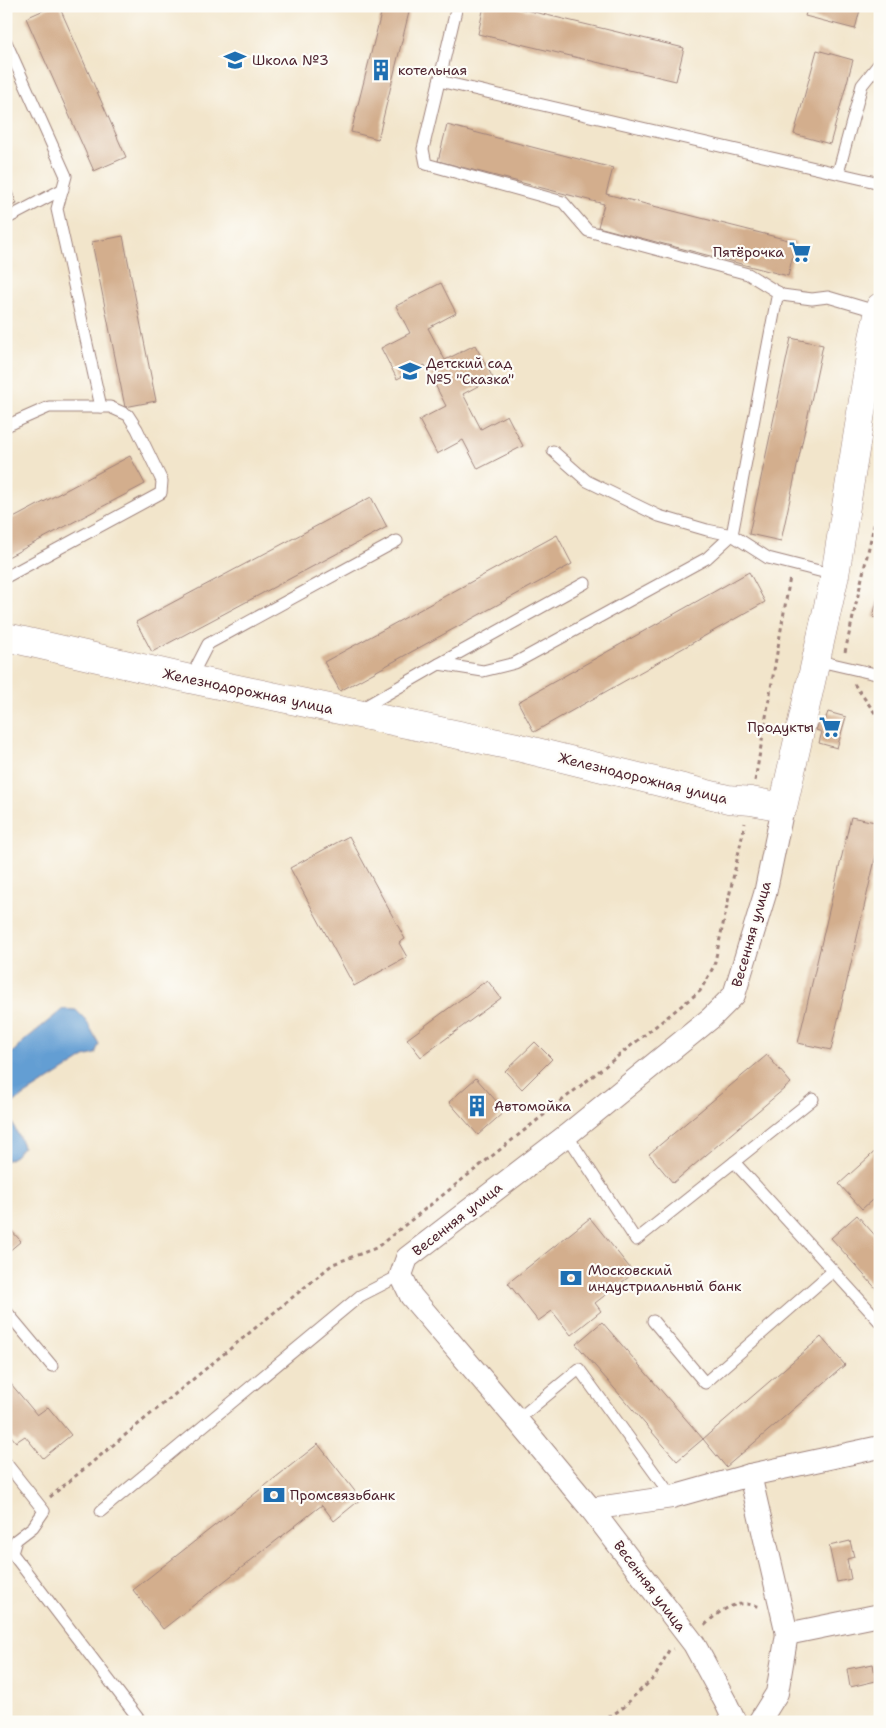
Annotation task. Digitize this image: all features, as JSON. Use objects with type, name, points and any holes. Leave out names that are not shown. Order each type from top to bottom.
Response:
[{"type":"street","points":[[783,807],[835,575],[878,323]]},
{"type":"street","name":"Железнодорожная улица","points":[[6,637],[352,714],[517,747],[728,799],[783,807]]},
{"type":"street","name":"Весенняя улица","points":[[735,1722],[694,1644],[591,1509],[410,1296],[401,1275],[407,1258],[567,1135],[711,1018],[734,995],[765,894],[783,807]]},
{"type":"street","points":[[591,1509],[672,1497],[750,1475],[880,1447]]},
{"type":"street","points":[[750,1475],[787,1634],[777,1692],[759,1722]]},
{"type":"street","points":[[787,1634],[880,1615]]},
{"type":"lane","points":[[457,6],[423,149],[426,164],[564,202],[588,231],[748,274],[782,295],[812,299],[828,297],[878,323]]},
{"type":"lane","points":[[6,42],[66,176],[58,210],[101,406]]},
{"type":"lane","points":[[838,174],[862,85],[879,63]]},
{"type":"lane","points":[[439,81],[880,184]]},
{"type":"lane","points":[[6,219],[63,189]]},
{"type":"lane","points":[[439,664],[483,671],[515,663],[707,558],[732,535],[778,292]]},
{"type":"lane","points":[[6,426],[49,408],[101,406],[110,408],[128,415],[137,429],[162,481],[161,493],[6,577]]},
{"type":"lane","points":[[553,451],[587,481],[659,516],[732,535],[768,558],[835,575]]},
{"type":"lane","points":[[190,679],[208,644],[397,541]]},
{"type":"lane","points":[[352,714],[585,583]]},
{"type":"lane","points":[[815,660],[880,675]]},
{"type":"lane","points":[[567,1135],[636,1240],[813,1099]]},
{"type":"lane","points":[[734,1162],[880,1322]]},
{"type":"lane","points":[[653,1321],[705,1383],[833,1271]]},
{"type":"lane","points":[[101,1511],[360,1296],[401,1275]]},
{"type":"lane","points":[[6,1311],[52,1366]]},
{"type":"lane","points":[[517,1420],[579,1369],[672,1497]]},
{"type":"lane","points":[[6,1464],[44,1511],[33,1527],[16,1540],[12,1553],[141,1722]]},
{"type":"path","points":[[880,499],[842,666],[880,720]]},
{"type":"path","points":[[40,1506],[332,1264],[376,1248],[700,991],[714,966],[751,801],[792,565]]},
{"type":"water","points":[[63,1009],[76,1010],[86,1020],[99,1044],[95,1054],[85,1057],[14,1102],[11,1107],[11,1118],[23,1147],[15,1156],[6,1161],[6,1059],[25,1040]]},
{"type":"building","points":[[53,6],[59,6],[126,157],[94,171],[26,18]]},
{"type":"building","name":"котельная","points":[[383,6],[410,8],[378,139],[351,132]]},
{"type":"building","points":[[484,6],[509,6],[684,48],[676,81],[478,34]]},
{"type":"building","points":[[808,6],[861,6],[855,29],[805,16]]},
{"type":"building","points":[[817,50],[853,60],[830,144],[794,134]]},
{"type":"building","points":[[447,125],[613,168],[606,194],[796,242],[788,276],[598,227],[604,204],[438,161]]},
{"type":"building","points":[[6,177],[17,204],[6,208]]},
{"type":"building","points":[[123,236],[156,401],[125,407],[92,242]]},
{"type":"building","points":[[441,283],[456,313],[428,328],[445,360],[475,345],[493,378],[463,394],[481,429],[507,415],[523,446],[478,469],[463,440],[437,454],[419,420],[446,406],[425,365],[397,379],[381,348],[410,333],[396,306]]},
{"type":"building","points":[[791,338],[823,345],[781,541],[749,534]]},
{"type":"building","points":[[130,456],[145,484],[6,558],[6,522]]},
{"type":"building","points":[[371,497],[387,527],[152,652],[136,622]]},
{"type":"building","points":[[557,535],[572,564],[340,691],[324,662]]},
{"type":"building","points":[[749,572],[765,602],[534,732],[518,702]]},
{"type":"building","points":[[880,593],[880,619],[873,617]]},
{"type":"building","name":"Продукты","points":[[828,712],[846,717],[837,748],[819,743],[822,732],[816,730],[819,722],[824,723]]},
{"type":"building","points":[[851,817],[880,823],[880,838],[831,1050],[798,1043]]},
{"type":"building","points":[[349,836],[405,939],[399,943],[407,957],[354,986],[290,868]]},
{"type":"building","points":[[487,980],[501,998],[421,1057],[407,1039]]},
{"type":"building","points":[[535,1042],[552,1059],[522,1089],[505,1071]]},
{"type":"building","points":[[767,1055],[791,1083],[673,1183],[649,1154]]},
{"type":"building","name":"Автомойка","points":[[476,1078],[505,1111],[478,1135],[449,1102]]},
{"type":"building","points":[[880,1147],[880,1193],[862,1209],[839,1184]]},
{"type":"building","points":[[857,1215],[880,1241],[880,1293],[831,1238]]},
{"type":"building","name":"Московский индустриальный банк","points":[[590,1218],[634,1273],[595,1303],[601,1311],[571,1335],[552,1311],[538,1321],[508,1283]]},
{"type":"building","points":[[6,1225],[21,1241],[8,1252],[6,1250]]},
{"type":"building","points":[[602,1322],[703,1439],[677,1461],[576,1344]]},
{"type":"building","points":[[821,1337],[845,1365],[726,1467],[703,1439]]},
{"type":"building","points":[[6,1378],[37,1415],[48,1407],[71,1435],[43,1458],[25,1436],[16,1442],[6,1430]]},
{"type":"building","points":[[318,1444],[361,1499],[334,1521],[322,1505],[163,1629],[133,1590]]},
{"type":"building","points":[[850,1541],[854,1557],[847,1559],[851,1579],[837,1582],[829,1546]]},
{"type":"building","points":[[873,1664],[876,1681],[850,1687],[847,1669]]},
{"type":"place","name":"Школа №3","points":[[235,60]]},
{"type":"place","name":"котельная","points":[[381,70]]},
{"type":"place","name":"Пятёрочка","points":[[800,252]]},
{"type":"place","name":"Детский сад №5 \"Сказка\"","points":[[410,371]]},
{"type":"place","name":"Продукты","points":[[830,727]]},
{"type":"place","name":"Автомойка","points":[[477,1106]]},
{"type":"place","name":"Московский индустриальный банк","points":[[571,1278]]},
{"type":"place","name":"Промсвязьбанк","points":[[274,1495]]}]
